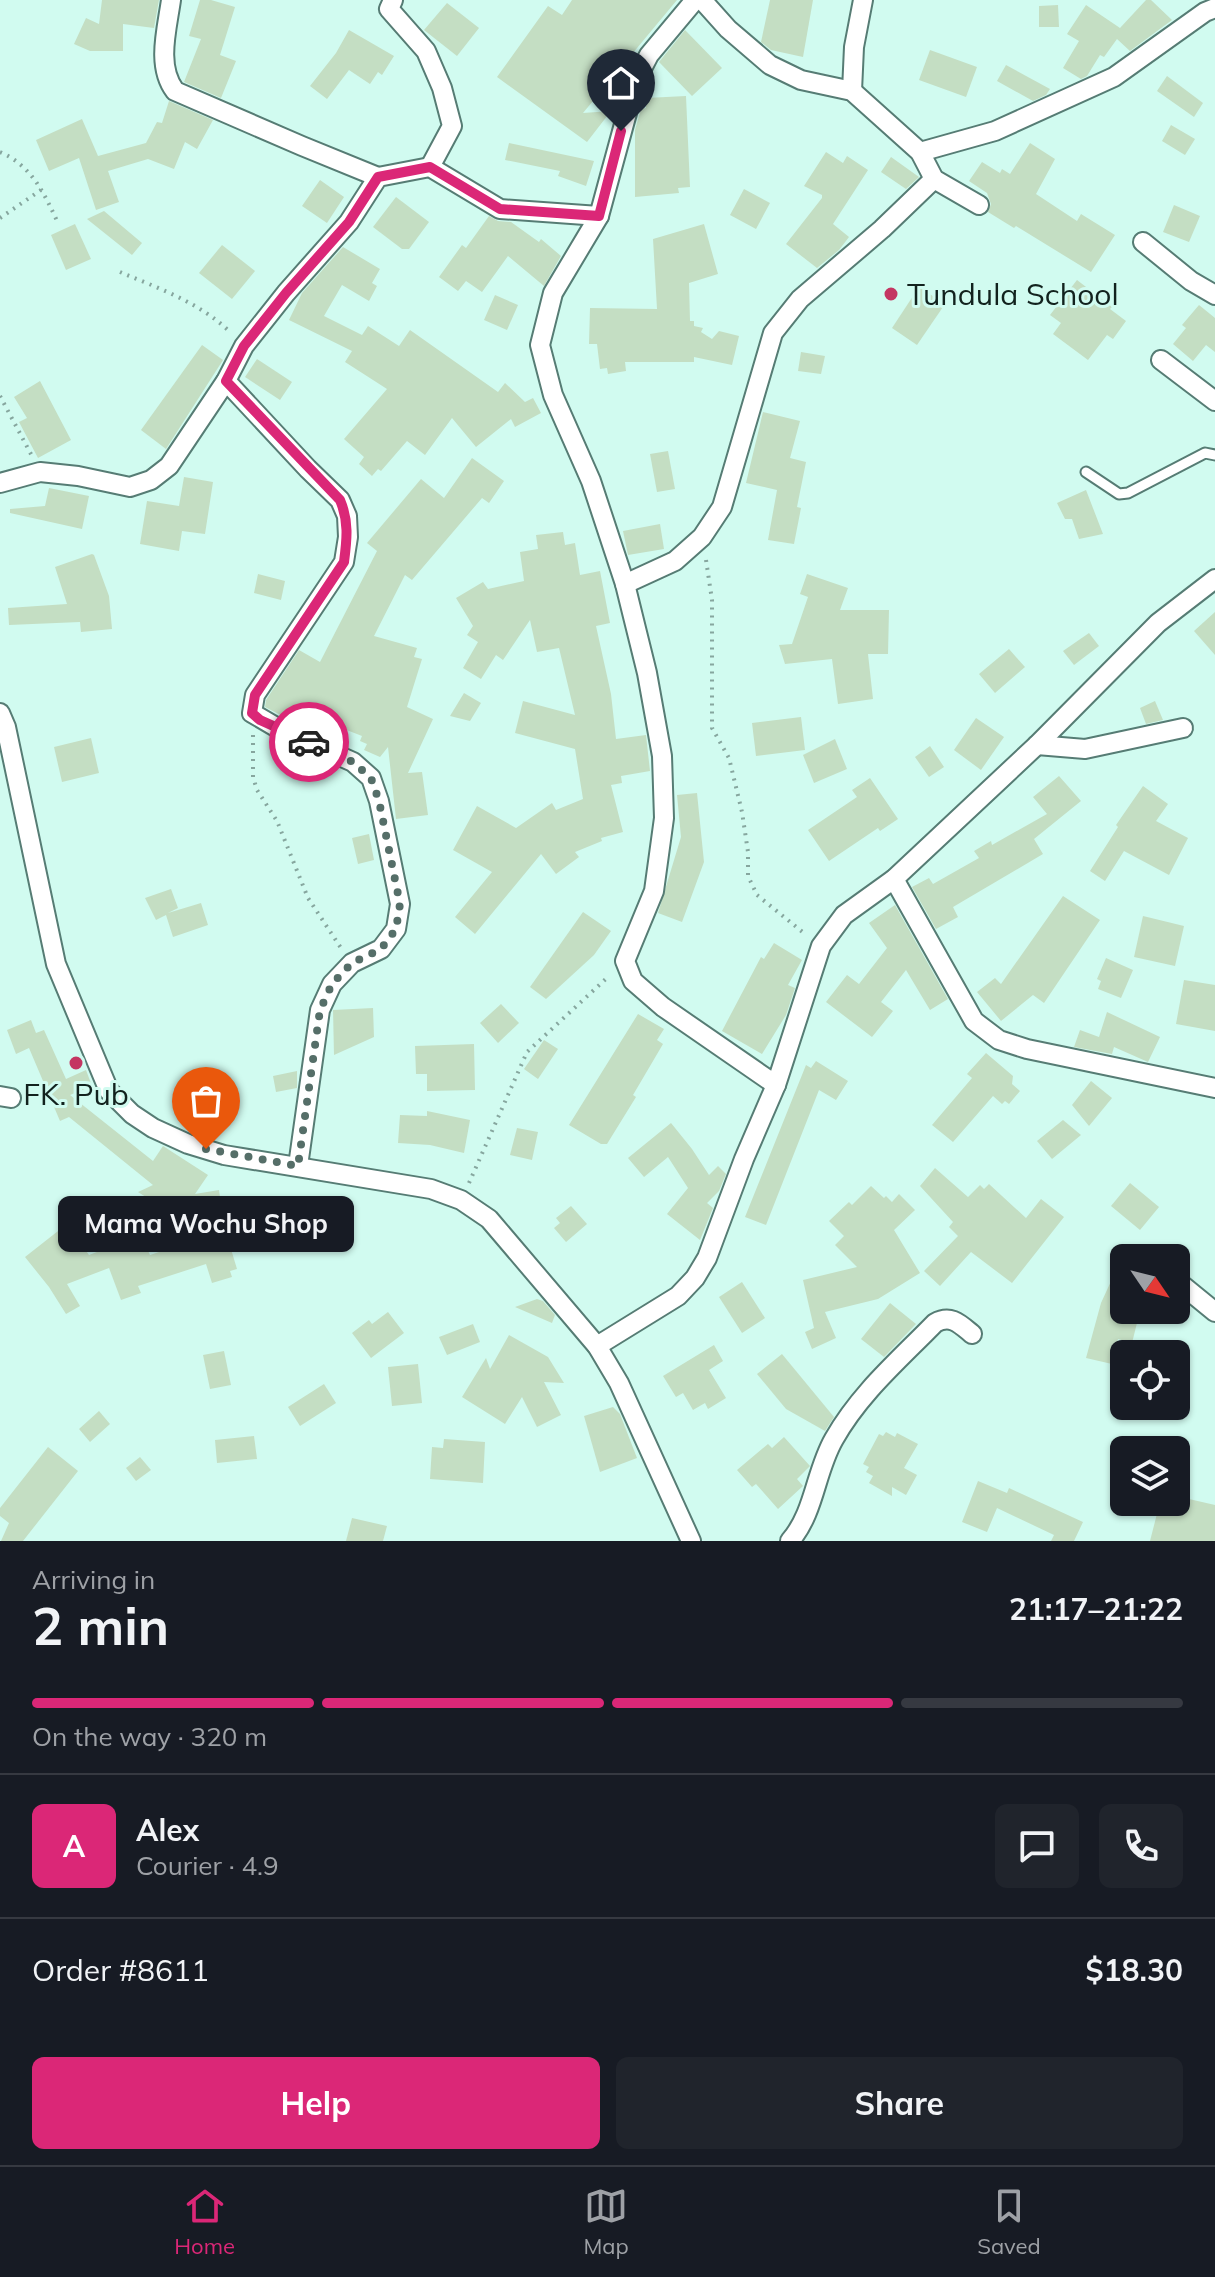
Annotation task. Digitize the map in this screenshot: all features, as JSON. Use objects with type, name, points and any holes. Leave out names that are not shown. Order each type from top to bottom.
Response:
[{"type":"street","points":[[171,0],[165,64],[167,80],[175,91],[378,177],[430,167],[500,209],[599,216]]},
{"type":"street","points":[[393,0],[389,9],[426,51],[442,88],[452,126],[430,167]]},
{"type":"street","points":[[695,0],[649,55],[636,80],[599,216],[553,293],[540,345],[553,395],[591,481],[625,584],[647,673],[662,756],[664,818],[654,891],[625,961],[633,981],[663,1007],[776,1085]]},
{"type":"street","points":[[702,0],[728,29],[770,65],[801,80],[852,91],[920,152],[934,179],[979,205]]},
{"type":"street","points":[[852,91],[854,47],[863,0]]},
{"type":"street","points":[[920,152],[995,131],[1114,77],[1215,8]]},
{"type":"street","points":[[0,483],[40,472],[130,487],[151,480],[169,466],[226,381],[244,346],[349,222],[378,177]]},
{"type":"street","points":[[625,584],[675,561],[702,537],[722,507],[773,333],[800,299],[934,179]]},
{"type":"street","points":[[1143,242],[1191,281],[1215,295]]},
{"type":"street","points":[[1161,360],[1215,401]]},
{"type":"street","points":[[226,381],[340,500],[347,516],[344,562],[255,695],[252,713],[281,730],[353,762],[371,778],[379,801],[400,904],[396,929],[381,949],[352,963],[332,984],[320,1010],[298,1166]]},
{"type":"street","points":[[597,1346],[678,1296],[695,1278],[707,1258],[776,1085],[821,946],[844,915],[894,879],[1037,745],[1158,623],[1215,579]]},
{"type":"street","points":[[0,713],[6,727],[56,964],[109,1091],[132,1114],[153,1128],[188,1144],[224,1155],[431,1189],[461,1200],[489,1219],[597,1346],[619,1383],[691,1541]]},
{"type":"street","points":[[1037,745],[1085,749],[1183,728]]},
{"type":"street","points":[[894,879],[974,1021],[999,1040],[1027,1049],[1215,1088]]},
{"type":"street","points":[[1190,1292],[1215,1312]]},
{"type":"street","points":[[790,1541],[805,1520],[832,1442],[865,1393],[943,1318],[952,1319],[972,1334]]},
{"type":"lane","points":[[1086,472],[1119,494],[1128,493],[1205,453],[1215,455]]},
{"type":"path","points":[[0,152],[12,157],[31,173],[58,223]]},
{"type":"path","points":[[0,218],[42,190]]},
{"type":"path","points":[[120,272],[210,315],[244,346]]},
{"type":"path","points":[[0,396],[40,472]]},
{"type":"path","points":[[702,537],[712,600],[712,728],[729,758],[742,812],[751,887],[821,946]]},
{"type":"path","points":[[252,713],[253,777],[257,790],[284,835],[308,898],[352,963]]},
{"type":"path","points":[[461,1200],[527,1052],[625,961]]},
{"type":"building","points":[[102,0],[159,0],[154,28],[123,24],[123,51],[90,51],[74,44],[86,18],[99,24]]},
{"type":"building","points":[[200,0],[235,7],[220,55],[236,61],[221,98],[184,82],[201,39],[189,36]]},
{"type":"building","points":[[572,0],[677,0],[583,113],[611,111],[587,142],[497,77],[548,6],[562,15]]},
{"type":"building","points":[[770,0],[813,0],[803,57],[771,50],[761,42]]},
{"type":"building","points":[[1146,0],[1151,0],[1172,20],[1130,51],[1117,39],[1104,57],[1100,55],[1087,76],[1081,79],[1063,68],[1079,41],[1067,34],[1086,5],[1120,28]]},
{"type":"building","points":[[447,3],[479,28],[457,56],[424,30]]},
{"type":"building","points":[[1058,5],[1059,27],[1039,27],[1039,6]]},
{"type":"building","points":[[349,30],[394,56],[382,75],[378,72],[370,84],[349,70],[327,99],[310,86],[336,53]]},
{"type":"building","points":[[685,30],[722,68],[692,96],[659,62]]},
{"type":"building","points":[[930,50],[977,67],[966,97],[919,80]]},
{"type":"building","points":[[1006,65],[1050,89],[1046,95],[1033,101],[997,81]]},
{"type":"building","points":[[1167,76],[1203,103],[1194,117],[1157,91]]},
{"type":"building","points":[[686,96],[690,187],[678,188],[679,193],[635,197],[635,130],[641,109],[646,108],[646,98]]},
{"type":"building","points":[[169,101],[213,120],[197,149],[185,142],[174,169],[148,159],[108,171],[119,202],[96,210],[79,158],[49,171],[36,140],[82,119],[98,156],[146,143],[157,122],[162,123]]},
{"type":"building","points":[[1171,125],[1195,139],[1185,155],[1162,141]]},
{"type":"building","points":[[509,143],[594,161],[586,186],[558,176],[560,171],[505,160]]},
{"type":"building","points":[[1030,143],[1055,159],[1036,194],[1077,221],[1081,214],[1115,235],[1091,272],[988,212],[991,204],[987,193],[969,181],[982,162],[1000,173],[1002,169],[1010,174]]},
{"type":"building","points":[[826,152],[843,163],[847,156],[868,170],[833,224],[849,237],[817,268],[786,244],[822,198],[822,195],[804,186]]},
{"type":"building","points":[[891,157],[919,177],[906,189],[881,172]]},
{"type":"building","points":[[320,180],[344,197],[327,223],[302,206]]},
{"type":"building","points":[[744,189],[770,203],[756,229],[730,215]]},
{"type":"building","points":[[396,197],[429,222],[409,249],[402,249],[373,227]]},
{"type":"building","points":[[1174,205],[1200,216],[1189,242],[1163,232]]},
{"type":"building","points":[[104,211],[142,243],[132,255],[87,219]]},
{"type":"building","points":[[489,216],[498,221],[511,222],[539,242],[541,239],[561,256],[544,286],[508,256],[482,292],[466,281],[458,291],[439,277],[462,245],[466,248]]},
{"type":"building","points":[[75,224],[91,259],[66,270],[51,235]]},
{"type":"building","points":[[704,224],[718,274],[689,283],[690,321],[694,321],[694,326],[703,328],[701,332],[712,339],[719,331],[739,336],[732,365],[694,357],[694,362],[625,362],[626,371],[608,374],[607,368],[600,369],[597,344],[589,344],[590,308],[657,309],[653,239]]},
{"type":"building","points":[[222,245],[255,271],[232,299],[199,273]]},
{"type":"building","points":[[343,247],[380,269],[372,283],[377,286],[369,301],[342,285],[324,316],[362,335],[368,326],[399,346],[410,330],[498,392],[505,383],[525,402],[533,398],[541,413],[515,427],[511,419],[476,447],[452,418],[425,455],[407,441],[381,471],[378,469],[372,476],[359,464],[364,457],[344,439],[387,389],[345,362],[352,351],[289,320],[302,293]]},
{"type":"building","points":[[1077,280],[1126,321],[1113,339],[1107,335],[1088,360],[1053,334],[1061,323],[1050,315]]},
{"type":"building","points":[[919,287],[945,304],[917,345],[892,328]]},
{"type":"building","points":[[495,295],[518,305],[507,330],[484,320]]},
{"type":"building","points":[[1199,305],[1215,318],[1215,352],[1206,345],[1193,361],[1173,344],[1186,328],[1182,325]]},
{"type":"building","points":[[202,345],[223,360],[166,449],[141,430]]},
{"type":"building","points":[[801,352],[825,356],[821,374],[798,371]]},
{"type":"building","points":[[257,359],[292,382],[280,400],[245,377]]},
{"type":"building","points":[[40,381],[71,440],[38,458],[19,422],[27,418],[14,397]]},
{"type":"building","points":[[763,412],[800,421],[790,458],[806,462],[794,544],[768,540],[777,490],[746,483]]},
{"type":"building","points":[[668,451],[675,489],[657,492],[650,454]]},
{"type":"building","points":[[472,458],[504,481],[489,503],[482,498],[412,580],[405,575],[374,636],[417,648],[414,657],[422,659],[407,707],[433,719],[408,773],[422,772],[428,815],[396,819],[388,747],[380,757],[364,750],[367,744],[360,741],[362,736],[308,715],[302,726],[265,707],[266,700],[299,650],[320,662],[377,551],[367,543],[421,479],[444,498]]},
{"type":"building","points":[[184,477],[213,482],[205,534],[182,531],[179,551],[140,544],[147,501],[179,506]]},
{"type":"building","points":[[49,488],[89,496],[82,529],[10,513],[10,509],[45,506]]},
{"type":"building","points":[[1086,490],[1103,534],[1079,539],[1072,519],[1065,519],[1057,503]]},
{"type":"building","points":[[660,524],[664,549],[628,555],[623,531]]},
{"type":"building","points":[[563,532],[565,545],[575,543],[580,575],[600,571],[610,623],[596,626],[611,694],[616,739],[646,735],[650,771],[621,776],[622,783],[611,785],[623,832],[601,838],[602,841],[575,852],[579,857],[556,874],[541,854],[475,934],[455,917],[492,872],[453,850],[477,806],[516,828],[552,803],[556,810],[583,799],[575,749],[515,733],[523,701],[575,715],[559,648],[537,652],[530,620],[503,660],[496,655],[481,679],[463,668],[478,642],[467,635],[473,626],[456,598],[483,582],[488,589],[524,581],[520,552],[538,549],[536,535]]},
{"type":"building","points":[[92,554],[109,596],[112,629],[81,632],[80,622],[9,625],[8,608],[67,604],[55,567]]},
{"type":"building","points":[[258,574],[285,581],[281,600],[254,593]]},
{"type":"building","points":[[807,574],[848,588],[840,610],[889,610],[888,654],[868,654],[873,699],[838,704],[832,659],[785,664],[779,645],[792,644],[808,597],[800,594]]},
{"type":"building","points":[[1215,612],[1215,655],[1194,631]]},
{"type":"building","points":[[1089,633],[1099,646],[1074,665],[1063,651]]},
{"type":"building","points":[[1009,649],[1025,667],[995,693],[979,674]]},
{"type":"building","points":[[464,693],[481,703],[470,721],[450,716]]},
{"type":"building","points":[[1155,701],[1163,720],[1146,724],[1140,708]]},
{"type":"building","points":[[801,717],[805,750],[756,756],[752,723]]},
{"type":"building","points":[[976,718],[1004,737],[981,770],[954,750]]},
{"type":"building","points":[[91,738],[99,773],[62,782],[54,747]]},
{"type":"building","points":[[835,739],[847,769],[814,783],[803,755]]},
{"type":"building","points":[[930,746],[944,767],[929,777],[915,757]]},
{"type":"building","points":[[1059,776],[1081,801],[1034,839],[1043,854],[953,907],[958,917],[936,929],[912,887],[929,878],[933,884],[979,858],[974,851],[991,841],[992,845],[1047,814],[1033,797]]},
{"type":"building","points":[[870,778],[898,819],[880,831],[878,828],[829,861],[808,830],[857,797],[852,790]]},
{"type":"building","points":[[1143,786],[1168,804],[1156,821],[1188,838],[1169,875],[1124,851],[1105,881],[1090,871]]},
{"type":"building","points":[[697,793],[704,862],[682,922],[658,913],[681,837],[677,795]]},
{"type":"building","points":[[369,834],[374,860],[358,864],[352,838]]},
{"type":"building","points":[[171,889],[178,908],[168,913],[201,903],[208,925],[173,937],[166,915],[156,920],[145,898]]},
{"type":"building","points":[[1063,896],[1100,920],[1044,1003],[1033,995],[1001,1021],[977,992],[995,978],[1001,984]]},
{"type":"building","points":[[895,905],[948,999],[930,1010],[906,970],[881,1002],[893,1011],[872,1037],[826,1002],[847,975],[859,984],[887,948],[869,923]]},
{"type":"building","points":[[583,912],[611,931],[594,955],[546,999],[530,987]]},
{"type":"building","points":[[1143,916],[1184,926],[1175,966],[1134,957]]},
{"type":"building","points":[[774,943],[802,960],[788,985],[795,988],[786,1015],[762,1054],[722,1031],[761,957],[764,959]]},
{"type":"building","points":[[1106,958],[1133,970],[1121,998],[1098,989],[1101,981],[1097,979]]},
{"type":"building","points":[[1184,980],[1215,985],[1215,1031],[1176,1024]]},
{"type":"building","points":[[501,1004],[519,1023],[498,1043],[480,1023]]},
{"type":"building","points":[[373,1008],[374,1037],[334,1055],[333,1010]]},
{"type":"building","points":[[1107,1012],[1160,1037],[1148,1062],[1114,1047],[1112,1054],[1074,1047],[1080,1030],[1099,1037]]},
{"type":"building","points":[[638,1014],[664,1029],[657,1040],[663,1044],[607,1144],[601,1144],[569,1125]]},
{"type":"building","points":[[31,1020],[36,1033],[44,1030],[66,1079],[86,1070],[92,1086],[70,1095],[153,1161],[163,1146],[208,1175],[195,1194],[219,1190],[224,1226],[237,1269],[230,1271],[232,1277],[212,1283],[206,1264],[138,1286],[141,1293],[121,1300],[109,1268],[67,1284],[80,1306],[66,1314],[25,1257],[67,1224],[89,1255],[123,1242],[107,1207],[124,1199],[150,1255],[207,1236],[138,1192],[153,1185],[69,1117],[60,1121],[29,1048],[16,1054],[7,1030]]},
{"type":"building","points":[[544,1040],[558,1049],[538,1079],[524,1069]]},
{"type":"building","points":[[474,1044],[475,1090],[427,1091],[427,1074],[416,1074],[415,1046]]},
{"type":"building","points":[[986,1053],[1013,1076],[1012,1084],[1020,1091],[1009,1104],[1005,1101],[1002,1104],[993,1096],[953,1142],[932,1125],[972,1078],[967,1074]]},
{"type":"building","points":[[816,1061],[848,1081],[836,1100],[819,1090],[766,1225],[745,1217],[806,1065],[811,1068]]},
{"type":"building","points":[[297,1071],[297,1088],[276,1092],[273,1076]]},
{"type":"building","points":[[1091,1081],[1112,1098],[1089,1126],[1072,1105]]},
{"type":"building","points":[[427,1111],[470,1120],[464,1153],[430,1145],[398,1143],[400,1115],[427,1116]]},
{"type":"building","points":[[1063,1120],[1081,1135],[1052,1159],[1037,1141]]},
{"type":"building","points":[[671,1123],[709,1175],[718,1166],[726,1174],[719,1191],[707,1203],[713,1208],[700,1240],[667,1214],[688,1188],[668,1157],[644,1177],[628,1158]]},
{"type":"building","points":[[517,1128],[538,1132],[532,1160],[510,1155]]},
{"type":"building","points":[[935,1168],[968,1197],[980,1185],[984,1189],[989,1184],[1026,1218],[1041,1199],[1064,1217],[1012,1283],[971,1252],[940,1286],[924,1271],[958,1236],[949,1227],[953,1222],[920,1186]]},
{"type":"building","points":[[1130,1183],[1159,1207],[1140,1230],[1111,1206]]},
{"type":"building","points":[[871,1186],[892,1202],[899,1194],[915,1210],[894,1230],[920,1273],[878,1299],[825,1312],[836,1338],[812,1349],[805,1332],[814,1328],[803,1280],[857,1267],[835,1245],[844,1236],[829,1221],[849,1202],[852,1205]]},
{"type":"building","points":[[571,1206],[587,1224],[566,1242],[554,1228],[560,1223],[556,1218]]},
{"type":"building","points":[[742,1282],[765,1318],[742,1333],[719,1297]]},
{"type":"building","points":[[1110,1283],[1110,1324],[1137,1324],[1133,1340],[1110,1340],[1110,1364],[1086,1358],[1101,1303]]},
{"type":"building","points":[[537,1299],[543,1301],[555,1315],[552,1323],[515,1307]]},
{"type":"building","points":[[890,1303],[916,1324],[884,1357],[861,1339]]},
{"type":"building","points":[[388,1312],[404,1333],[371,1358],[352,1333],[369,1320],[372,1324]]},
{"type":"building","points":[[473,1324],[480,1342],[447,1355],[439,1337]]},
{"type":"building","points":[[509,1335],[548,1357],[564,1383],[544,1382],[561,1415],[537,1427],[522,1397],[505,1424],[462,1397],[486,1358],[490,1369]]},
{"type":"building","points":[[714,1345],[723,1361],[709,1370],[726,1398],[708,1409],[705,1403],[693,1410],[683,1393],[676,1397],[663,1376]]},
{"type":"building","points":[[224,1351],[231,1385],[210,1389],[203,1355]]},
{"type":"building","points":[[782,1354],[834,1417],[825,1431],[786,1409],[757,1374]]},
{"type":"building","points":[[418,1364],[422,1403],[392,1406],[388,1367]]},
{"type":"building","points":[[324,1384],[336,1403],[300,1426],[288,1407]]},
{"type":"building","points":[[613,1407],[620,1414],[637,1458],[600,1472],[584,1416]]},
{"type":"building","points":[[99,1411],[110,1424],[90,1442],[79,1429]]},
{"type":"building","points":[[886,1432],[895,1437],[897,1433],[918,1444],[904,1468],[917,1475],[906,1495],[892,1487],[892,1496],[869,1483],[873,1476],[866,1472],[869,1467],[863,1464],[879,1434],[883,1436]]},
{"type":"building","points":[[254,1436],[257,1459],[217,1463],[215,1440]]},
{"type":"building","points":[[784,1437],[810,1466],[797,1479],[803,1486],[778,1509],[756,1484],[752,1487],[737,1470],[768,1444],[772,1448]]},
{"type":"building","points":[[444,1439],[485,1442],[483,1483],[430,1479],[432,1447],[443,1448]]},
{"type":"building","points":[[48,1447],[78,1471],[23,1541],[1,1541],[9,1523],[0,1516],[0,1508]]},
{"type":"building","points":[[140,1457],[151,1470],[136,1481],[126,1468]]},
{"type":"building","points":[[978,1481],[1007,1493],[1009,1488],[1083,1522],[1074,1541],[1051,1541],[1054,1535],[997,1508],[987,1532],[962,1522]]},
{"type":"building","points":[[1190,1499],[1215,1505],[1215,1541],[1150,1541],[1156,1516],[1190,1516]]},
{"type":"building","points":[[352,1518],[387,1526],[383,1541],[346,1541]]},
{"type":"way so far","points":[[206,1149],[224,1155],[298,1166],[320,1010],[332,984],[352,963],[381,949],[396,929],[400,904],[379,801],[371,778],[353,762],[309,742]]},
{"type":"place","name":"Tundula School","points":[[891,294]]},
{"type":"place","name":"FK. Pub","points":[[76,1063]]},
{"type":"place","name":"Mama Wochu Shop","points":[[206,1149]]},
{"type":"route","points":[[309,742],[260,720],[252,713],[255,695],[344,562],[347,516],[340,500],[226,381],[244,346],[349,222],[378,177],[430,167],[500,209],[599,216],[621,131]]}]
